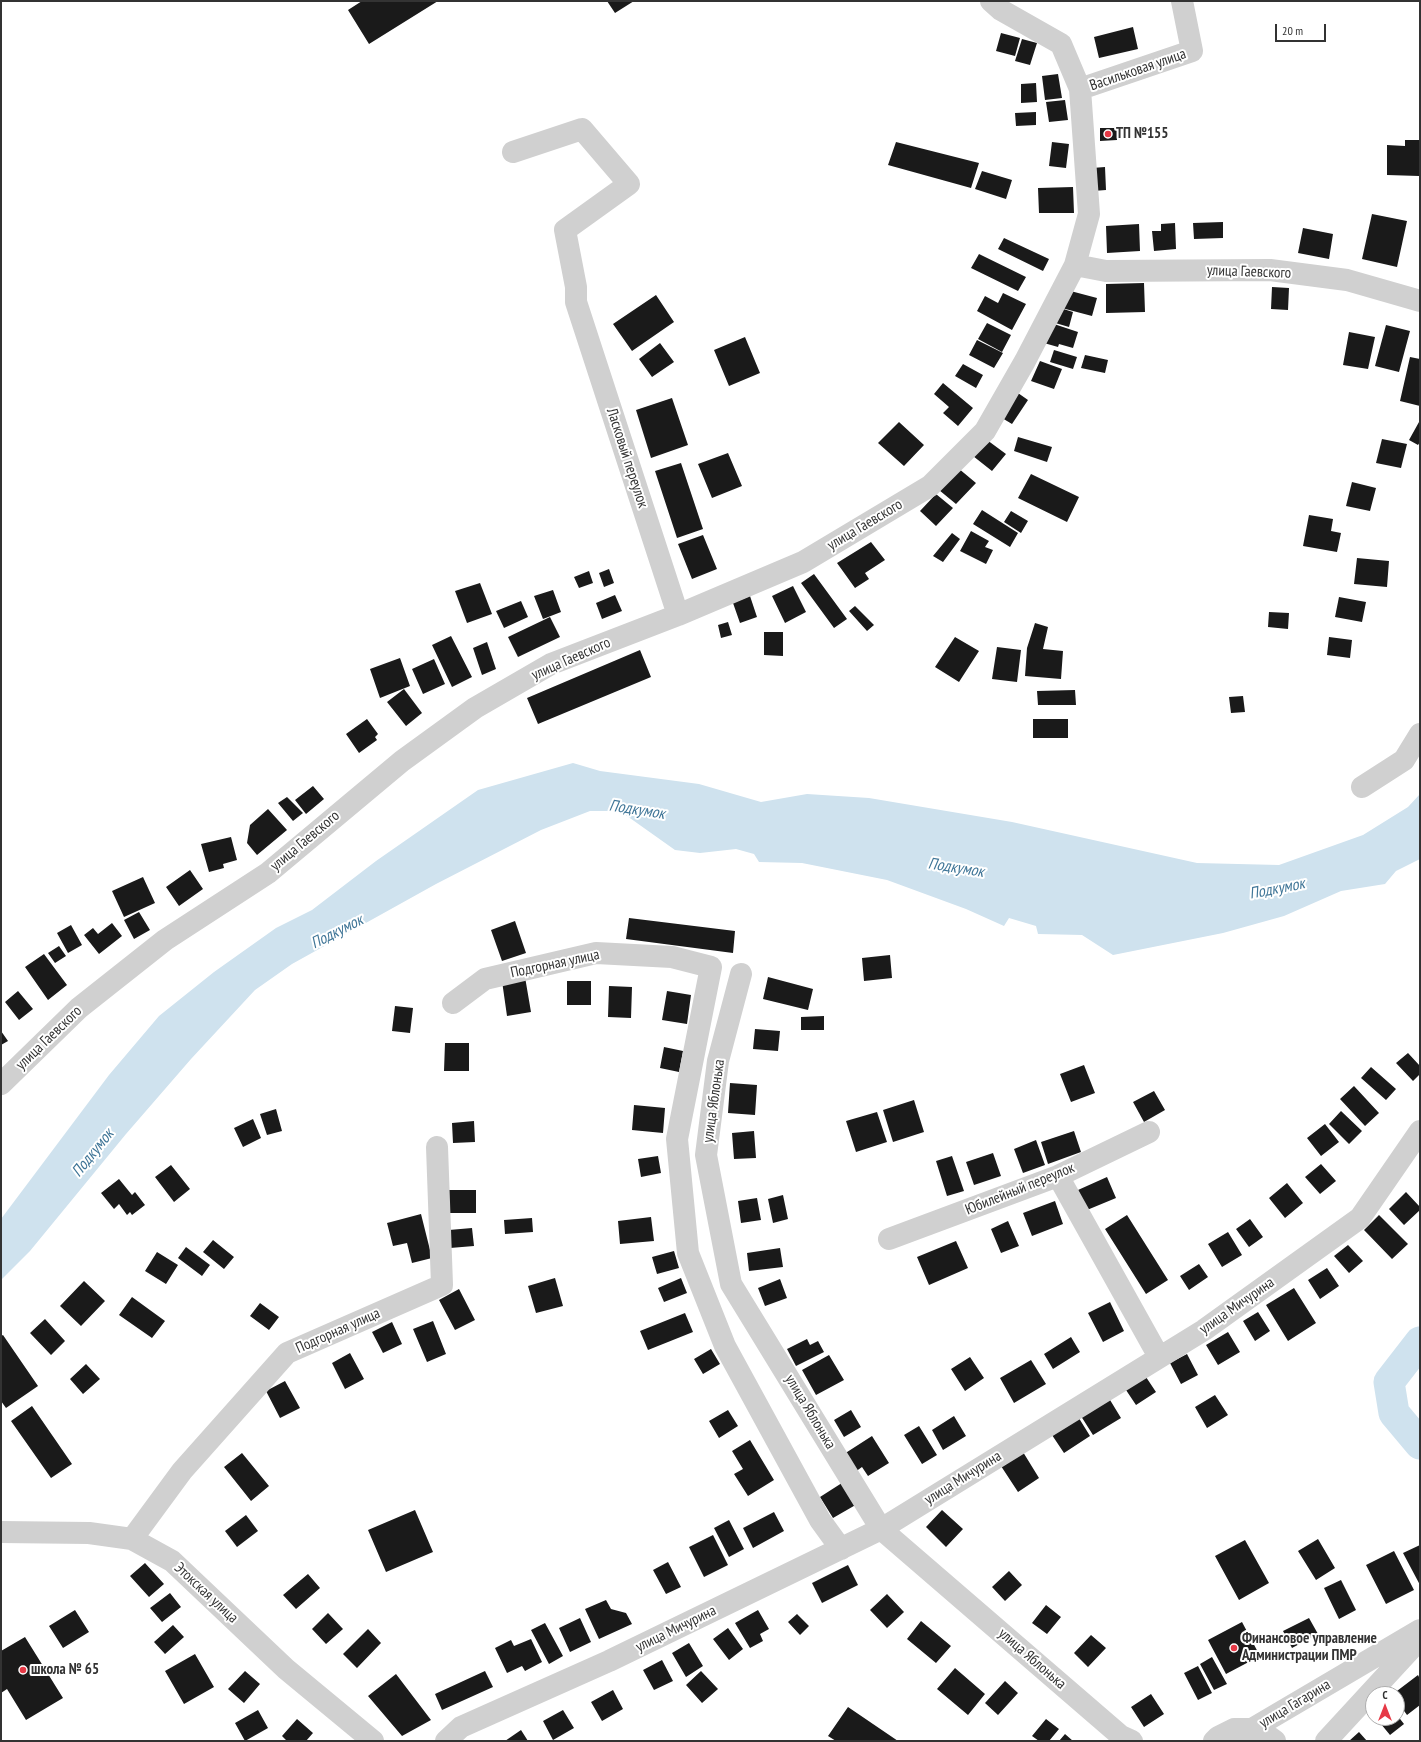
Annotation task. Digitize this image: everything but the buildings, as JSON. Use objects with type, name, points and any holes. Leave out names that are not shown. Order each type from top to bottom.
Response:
[{"type":"street","name":"улица Гаевского","points":[[1,1084],[79,1008],[164,940],[268,873],[402,761],[475,708],[551,664],[678,615],[803,562],[930,486],[985,431],[1025,361],[1075,265],[1089,214],[1080,89],[1061,44],[1001,10],[991,1]]},
{"type":"street","name":"Васильковая улица","points":[[1080,89],[1192,51],[1182,1]]},
{"type":"street","name":"Ласковый переулок","points":[[513,152],[582,129],[629,184],[565,230],[576,287],[576,302],[678,615]]},
{"type":"street","name":"улица Гаевского","points":[[1075,265],[1106,271],[1270,270],[1347,280],[1420,301]]},
{"type":"street","points":[[1362,787],[1404,760],[1420,734]]},
{"type":"street","name":"Подгорная улица","points":[[453,1003],[484,979],[596,953],[672,957],[711,967]]},
{"type":"street","name":"улица Яблонька","points":[[711,967],[677,1139],[688,1254],[725,1346],[820,1520],[841,1549]]},
{"type":"street","name":"улица Яблонька","points":[[741,974],[718,1061],[706,1155],[731,1284],[881,1529],[1121,1736],[1132,1741]]},
{"type":"street","name":"улица Мичурина","points":[[446,1741],[461,1727],[609,1661],[881,1529],[1204,1330],[1360,1218],[1420,1131]]},
{"type":"street","name":"Юбилейный переулок","points":[[889,1239],[1058,1176],[1149,1132]]},
{"type":"street","name":"Подгорная улица","points":[[132,1539],[182,1471],[287,1353],[442,1285],[437,1147]]},
{"type":"street","points":[[1058,1176],[1159,1357]]},
{"type":"street","name":"Этокская улица","points":[[1,1532],[89,1534],[132,1539],[172,1561],[286,1669],[373,1741]]},
{"type":"street","name":"улица Гагарина","points":[[1252,1729],[1420,1630]]},
{"type":"street","points":[[1326,1741],[1420,1639]]},
{"type":"street","name":"улица Гагарина","points":[[1214,1741],[1218,1737],[1234,1729],[1252,1729],[1264,1733],[1275,1741]]},
{"type":"water","name":"Подкумок","points":[[573,763],[600,771],[699,784],[761,802],[807,794],[869,798],[1012,822],[1197,863],[1279,865],[1363,835],[1408,807],[1420,794],[1420,859],[1396,871],[1385,884],[1341,891],[1284,916],[1223,933],[1113,955],[1082,935],[1038,934],[1036,926],[1009,918],[1004,926],[966,909],[887,880],[802,863],[759,862],[754,854],[736,849],[700,853],[675,850],[620,811],[590,811],[541,830],[436,884],[292,964],[255,990],[191,1059],[126,1134],[30,1251],[1,1280],[1,1219],[109,1075],[159,1016],[214,972],[276,928],[312,910],[376,861],[478,790]]},
{"type":"waterway","points":[[1420,1342],[1389,1382],[1394,1413],[1420,1444]]},
{"type":"place","name":"ТП №155","points":[[1108,134]]},
{"type":"place","name":"Финансовое управление Администрации ПМР","points":[[1234,1648]]},
{"type":"place","name":"школа № 65","points":[[23,1670]]}]
